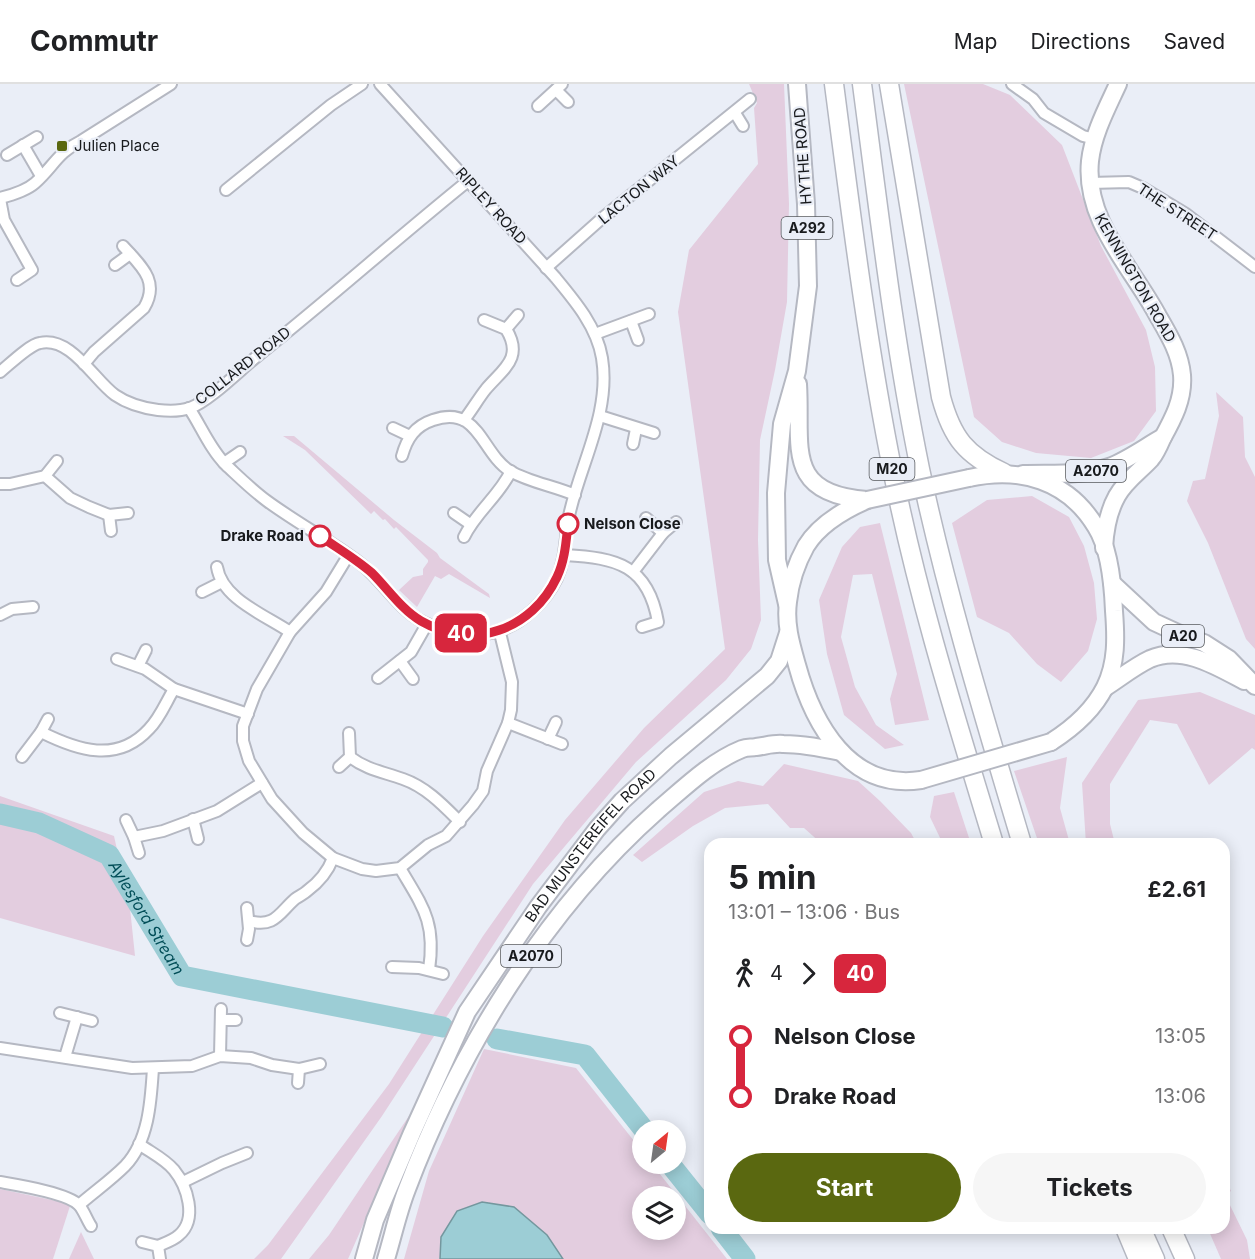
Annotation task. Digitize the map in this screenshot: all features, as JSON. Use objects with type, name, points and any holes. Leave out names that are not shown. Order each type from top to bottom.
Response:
[{"type":"highway","name":"M20","points":[[834,84],[866,324],[893,475],[932,639],[992,838]]},
{"type":"highway","name":"M20","points":[[862,84],[892,315],[921,469],[957,625],[1020,838]]},
{"type":"highway","points":[[889,84],[941,398],[948,422],[957,438],[973,454],[987,465],[1012,474]]},
{"type":"highway","points":[[1128,1234],[1138,1259]]},
{"type":"highway","points":[[1144,1234],[1155,1259]]},
{"type":"highway","points":[[1174,1234],[1185,1259]]},
{"type":"main road","name":"HYTHE ROAD","points":[[797,84],[808,248],[808,286],[798,371],[801,462],[806,473],[815,483],[837,495],[867,500]]},
{"type":"main road","name":"KENNINGTON ROAD","points":[[1104,548],[1107,519],[1118,494],[1153,457],[1178,407],[1182,377],[1175,348],[1148,297],[1107,233],[1095,206],[1090,183],[1090,160],[1102,117],[1118,84]]},
{"type":"main road","name":"HYTHE ROAD","points":[[787,604],[777,560],[776,492],[782,424],[798,371]]},
{"type":"main road","name":"A2070","points":[[1012,474],[1091,472],[1120,462],[1163,436]]},
{"type":"main road","points":[[987,474],[1012,474],[1046,482],[1065,493],[1084,510],[1097,528],[1112,583],[1116,646],[1113,668],[1106,687],[1084,717],[1051,742],[921,780],[898,781],[877,777],[857,767],[841,752],[821,725],[806,694],[788,633],[787,604],[790,584],[807,545],[828,523],[848,509],[867,500],[987,474]]},
{"type":"main road","name":"A20","points":[[1112,583],[1154,622],[1204,643],[1229,659],[1255,687]]},
{"type":"main road","name":"BAD MUNSTEREIFEL ROAD","points":[[364,1259],[375,1220],[467,1012],[538,907],[590,837],[622,801],[671,756],[767,676],[779,661],[788,633]]},
{"type":"main road","name":"A20","points":[[1106,687],[1151,659],[1166,655],[1181,655],[1199,659],[1255,687]]},
{"type":"main road","name":"BAD MUNSTEREIFEL ROAD","points":[[386,1259],[406,1191],[434,1123],[466,1058],[494,1011],[546,935],[597,871],[645,822],[694,778],[724,758],[745,748],[782,743],[841,752]]},
{"type":"main road","points":[[357,1259],[375,1220]]},
{"type":"street","points":[[17,280],[32,270],[4,220],[0,198],[35,183],[66,148],[171,84]]},
{"type":"street","points":[[226,190],[331,105],[362,84]]},
{"type":"street","name":"RIPLEY ROAD","points":[[380,84],[575,302],[595,334],[604,371],[600,417],[575,495],[564,555],[557,577],[551,588],[527,616],[498,632]]},
{"type":"street","points":[[1012,84],[1033,99],[1044,113],[1083,136],[1095,140]]},
{"type":"street","points":[[538,106],[559,87],[568,102]]},
{"type":"street","name":"LACTON WAY","points":[[546,268],[600,220],[735,114],[750,99]]},
{"type":"street","points":[[735,114],[743,126]]},
{"type":"street","points":[[7,155],[37,137]]},
{"type":"street","points":[[23,146],[41,176]]},
{"type":"street","name":"COLLARD ROAD","points":[[0,372],[38,343],[49,342],[59,345],[84,363],[103,385],[131,404],[148,409],[189,408],[271,346],[468,181]]},
{"type":"street","name":"THE STREET","points":[[1090,183],[1130,182],[1143,188],[1186,214],[1255,267]]},
{"type":"street","points":[[84,363],[148,302],[151,292],[148,276],[127,250],[115,265]]},
{"type":"street","points":[[595,334],[649,314]]},
{"type":"street","points":[[506,329],[518,315]]},
{"type":"street","points":[[464,420],[486,389],[505,371],[511,361],[512,342],[506,329],[484,320]]},
{"type":"street","points":[[631,321],[638,340]]},
{"type":"street","points":[[189,408],[224,463],[268,502],[348,556],[371,573],[407,610],[427,624],[455,633],[498,632],[501,638],[512,682],[513,696],[508,723],[487,771],[483,791],[460,822],[446,836],[428,845],[400,868],[362,870],[333,858],[303,834],[272,799],[249,761],[243,741],[243,726],[257,689],[290,632],[330,586],[348,556]]},
{"type":"street","points":[[402,456],[410,436],[419,427],[438,418],[451,416],[474,426],[496,458],[511,471],[575,495]]},
{"type":"street","points":[[600,417],[654,433]]},
{"type":"street","points":[[393,428],[410,436]]},
{"type":"street","points":[[633,444],[636,429]]},
{"type":"street","points":[[224,463],[240,452]]},
{"type":"street","points":[[0,484],[45,476],[57,461]]},
{"type":"street","points":[[464,537],[470,524],[497,494],[511,471]]},
{"type":"street","points":[[45,476],[70,498],[109,515],[128,513]]},
{"type":"street","points":[[454,513],[470,524]]},
{"type":"street","points":[[109,515],[111,531]]},
{"type":"street","points":[[646,518],[663,532]]},
{"type":"street","points":[[633,572],[663,532],[676,522]]},
{"type":"street","points":[[564,555],[603,558],[614,561],[633,572],[645,584],[655,602],[658,622],[642,627]]},
{"type":"street","points":[[217,567],[219,578],[233,594],[290,632]]},
{"type":"street","points":[[202,592],[222,582]]},
{"type":"street","points":[[0,615],[18,608],[33,607]]},
{"type":"street","points":[[378,678],[411,652],[427,624]]},
{"type":"street","points":[[138,666],[146,650]]},
{"type":"street","points":[[117,659],[138,666],[174,689],[248,714]]},
{"type":"street","points":[[400,662],[413,679]]},
{"type":"street","points":[[41,732],[85,750],[114,749],[141,737],[150,728],[174,689]]},
{"type":"street","points":[[22,757],[48,719]]},
{"type":"street","points":[[548,739],[556,722]]},
{"type":"street","points":[[508,723],[562,744]]},
{"type":"street","points":[[349,733],[351,757],[374,771],[416,785],[430,794],[460,822]]},
{"type":"street","points":[[339,766],[351,757]]},
{"type":"street","points":[[134,837],[149,836],[225,807],[262,783]]},
{"type":"street","points":[[193,819],[198,839]]},
{"type":"street","points":[[126,820],[139,853]]},
{"type":"street","points":[[249,921],[266,923],[280,916],[296,898],[320,879],[333,858]]},
{"type":"street","points":[[400,868],[429,922],[432,936],[429,970]]},
{"type":"street","points":[[247,909],[249,921],[247,940]]},
{"type":"street","points":[[392,967],[429,970],[443,974]]},
{"type":"street","points":[[60,1013],[92,1021]]},
{"type":"street","points":[[220,1056],[221,1014],[236,1020]]},
{"type":"street","points":[[65,1057],[77,1017]]},
{"type":"street","points":[[0,1048],[132,1068],[192,1066],[220,1056],[251,1058],[272,1065],[299,1069],[320,1064]]},
{"type":"street","points":[[79,1205],[127,1164],[139,1144],[150,1107],[153,1068]]},
{"type":"street","points":[[298,1083],[299,1069]]},
{"type":"street","points":[[139,1144],[168,1165],[183,1182],[189,1208],[188,1221],[179,1236],[158,1246],[142,1242]]},
{"type":"street","points":[[183,1182],[247,1154]]},
{"type":"street","points":[[0,1182],[59,1195],[79,1205],[91,1226]]},
{"type":"street","points":[[158,1246],[160,1259]]},
{"type":"shaded area","points":[[749,84],[784,84],[789,204],[787,302],[760,440],[758,540],[761,620],[751,649],[726,680],[636,762],[533,884],[382,1116],[281,1259],[254,1259],[268,1245],[389,1084],[483,936],[565,820],[644,728],[725,649],[678,312],[689,250],[758,164],[754,108],[757,103]]},
{"type":"shaded area","points":[[904,84],[983,84],[1010,95],[1062,145],[1101,246],[1146,330],[1155,367],[1156,411],[1134,441],[1091,458],[1036,453],[1002,442],[974,417]]},
{"type":"shaded area","points":[[1216,392],[1243,417],[1245,457],[1255,477],[1255,649],[1246,639],[1208,543],[1187,501],[1193,481],[1205,479],[1219,416]]},
{"type":"shaded area","points":[[283,436],[294,436],[437,553],[440,558],[489,594],[490,598],[449,574],[441,579],[435,576],[417,607],[399,590],[413,577],[423,575],[423,569],[428,560],[396,527],[394,529],[374,511],[371,514],[305,450]]},
{"type":"shaded area","points":[[1032,496],[1069,517],[1084,546],[1094,583],[1097,619],[1088,651],[1061,682],[1037,664],[1009,633],[977,617],[952,523],[987,500]]},
{"type":"shaded area","points":[[880,523],[929,720],[895,725],[890,699],[897,674],[872,574],[853,575],[841,637],[855,687],[876,725],[904,745],[885,749],[844,715],[827,654],[819,600],[842,547],[860,527]]},
{"type":"shaded area","points":[[1200,692],[1255,715],[1255,750],[1252,748],[1209,785],[1177,724],[1150,720],[1110,784],[1110,824],[1114,838],[1086,838],[1082,783],[1138,700]]},
{"type":"shaded area","points":[[1067,757],[1060,808],[1068,838],[1037,838],[1014,771]]},
{"type":"shaded area","points":[[784,764],[858,781],[914,838],[815,838],[804,828],[790,828],[768,804],[725,808],[693,826],[642,862],[633,855],[704,792],[738,781],[763,786]]},
{"type":"shaded area","points":[[954,792],[969,838],[940,838],[930,817],[934,796]]},
{"type":"shaded area","points":[[0,796],[114,836],[130,908],[135,956],[0,918]]},
{"type":"shaded area","points":[[484,1049],[576,1068],[632,1138],[632,1174],[660,1174],[669,1186],[632,1186],[632,1240],[686,1240],[686,1207],[704,1230],[704,1234],[707,1234],[727,1259],[404,1259],[429,1171]]},
{"type":"shaded area","points":[[415,1107],[348,1259],[309,1259],[329,1235]]},
{"type":"shaded area","points":[[0,1189],[66,1203],[70,1206],[53,1259],[0,1259]]},
{"type":"shaded area","points":[[1230,1205],[1247,1240],[1250,1259],[1221,1259],[1210,1234],[1230,1234]]},
{"type":"shaded area","points":[[81,1232],[94,1259],[69,1259]]},
{"type":"water","points":[[482,1202],[514,1207],[547,1235],[563,1259],[440,1259],[441,1237],[457,1211]]},
{"type":"waterway","name":"Aylesford Stream","points":[[0,814],[39,823],[109,855],[182,976],[443,1027]]},
{"type":"waterway","name":"Aylesford Stream","points":[[497,1039],[585,1055],[636,1120]]},
{"type":"waterway","name":"Aylesford Stream","points":[[678,1174],[704,1206]]},
{"type":"waterway","name":"Aylesford Stream","points":[[726,1234],[745,1259]]},
{"type":"bus line","name":"40","points":[[320,536],[359,562],[407,610],[423,622],[455,633],[487,634],[512,626],[527,616],[551,588],[562,565],[568,524]]},
{"type":"place","name":"Julien Place","points":[[62,146]]},
{"type":"place","name":"Nelson Close","points":[[568,524]]},
{"type":"place","name":"Drake Road","points":[[320,536]]}]
